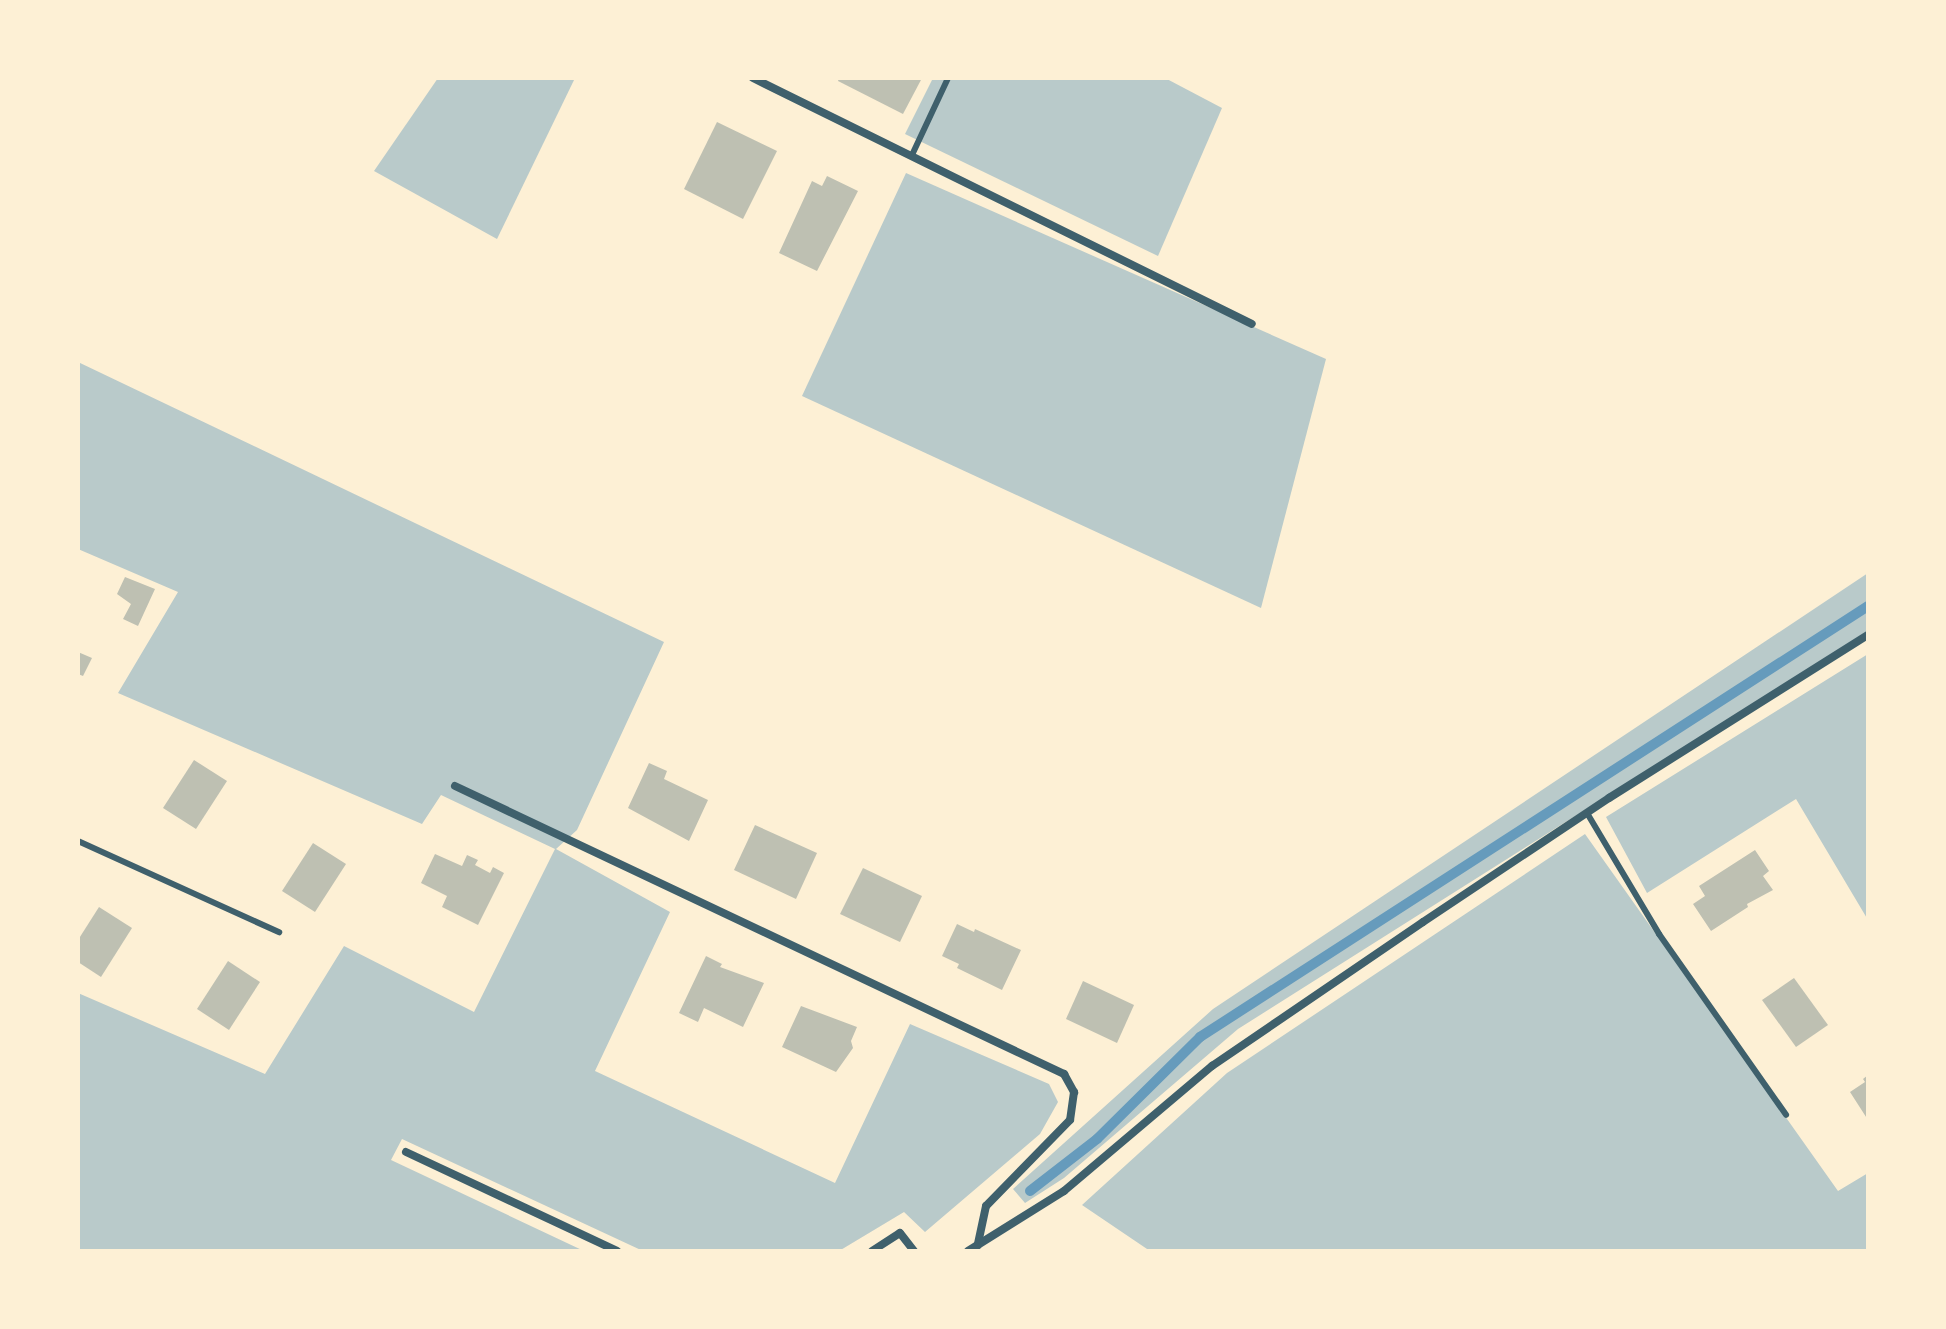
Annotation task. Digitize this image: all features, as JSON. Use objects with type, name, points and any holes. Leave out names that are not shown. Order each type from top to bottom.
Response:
[{"type":"street","points":[[753,78],[1252,324]]},
{"type":"street","points":[[968,1251],[1064,1191],[1212,1066],[1587,813],[1868,635]]},
{"type":"street","points":[[455,786],[1064,1074],[1074,1092],[1070,1120],[986,1206],[978,1245]]},
{"type":"street","points":[[406,1152],[617,1251]]},
{"type":"street","points":[[872,1251],[900,1233],[914,1251]]},
{"type":"lane","points":[[912,155],[948,78]]},
{"type":"lane","points":[[1587,813],[1659,934],[1786,1115]]},
{"type":"lane","points":[[78,841],[279,932]]},
{"type":"shaded area","points":[[438,78],[575,78],[497,239],[374,171]]},
{"type":"shaded area","points":[[933,78],[1165,78],[1222,108],[1158,256],[905,134]]},
{"type":"shaded area","points":[[906,173],[1326,359],[1261,608],[802,396]]},
{"type":"shaded area","points":[[78,362],[664,642],[577,830],[556,849],[670,912],[595,1071],[835,1183],[910,1024],[1049,1084],[1058,1102],[1040,1134],[925,1232],[904,1212],[839,1251],[643,1251],[402,1139],[391,1160],[584,1251],[78,1251],[78,993],[265,1074],[344,946],[474,1012],[555,849],[441,795],[422,824],[118,693],[178,592],[78,549]]},
{"type":"shaded area","points":[[1868,573],[1868,631],[1238,1029],[1064,1178],[1025,1203],[1013,1189],[1213,1009]]},
{"type":"shaded area","points":[[1868,654],[1868,920],[1796,799],[1647,893],[1606,817]]},
{"type":"shaded area","points":[[1585,834],[1838,1191],[1868,1173],[1868,1251],[1150,1251],[1082,1205],[1227,1073]]},
{"type":"building","points":[[839,78],[922,78],[903,114],[838,81]]},
{"type":"building","points":[[717,122],[777,151],[743,219],[684,189]]},
{"type":"building","points":[[827,176],[858,191],[817,271],[779,253],[812,181],[822,186]]},
{"type":"building","points":[[125,577],[155,589],[138,626],[123,619],[131,604],[117,594]]},
{"type":"building","points":[[78,652],[92,658],[83,676],[78,674]]},
{"type":"building","points":[[194,760],[227,781],[196,829],[163,808]]},
{"type":"building","points":[[649,763],[667,771],[664,779],[708,800],[689,841],[628,808]]},
{"type":"building","points":[[755,825],[817,853],[796,899],[734,870]]},
{"type":"building","points":[[313,843],[346,864],[315,912],[282,891]]},
{"type":"building","points":[[1755,850],[1769,871],[1763,876],[1773,890],[1747,904],[1748,907],[1711,931],[1693,904],[1705,896],[1699,886]]},
{"type":"building","points":[[435,854],[462,866],[467,855],[478,860],[475,865],[490,873],[493,867],[504,873],[478,925],[442,907],[447,896],[421,883]]},
{"type":"building","points":[[863,868],[922,896],[900,942],[840,914]]},
{"type":"building","points":[[99,907],[132,928],[101,977],[78,962],[78,940]]},
{"type":"building","points":[[957,924],[1021,950],[1002,990],[957,968],[959,964],[942,956]]},
{"type":"building","points":[[706,956],[722,964],[720,967],[764,983],[743,1027],[704,1008],[698,1022],[679,1013]]},
{"type":"building","points":[[228,961],[260,982],[229,1030],[197,1009]]},
{"type":"building","points":[[1794,978],[1828,1025],[1796,1047],[1762,1000]]},
{"type":"building","points":[[1083,981],[1134,1005],[1117,1043],[1066,1019]]},
{"type":"building","points":[[801,1006],[857,1027],[851,1041],[853,1048],[836,1072],[782,1047]]},
{"type":"building","points":[[1868,1075],[1868,1120],[1850,1092],[1865,1082],[1863,1079]]},
{"type":"waterway","points":[[1030,1191],[1097,1139],[1200,1037],[1868,606]]}]
